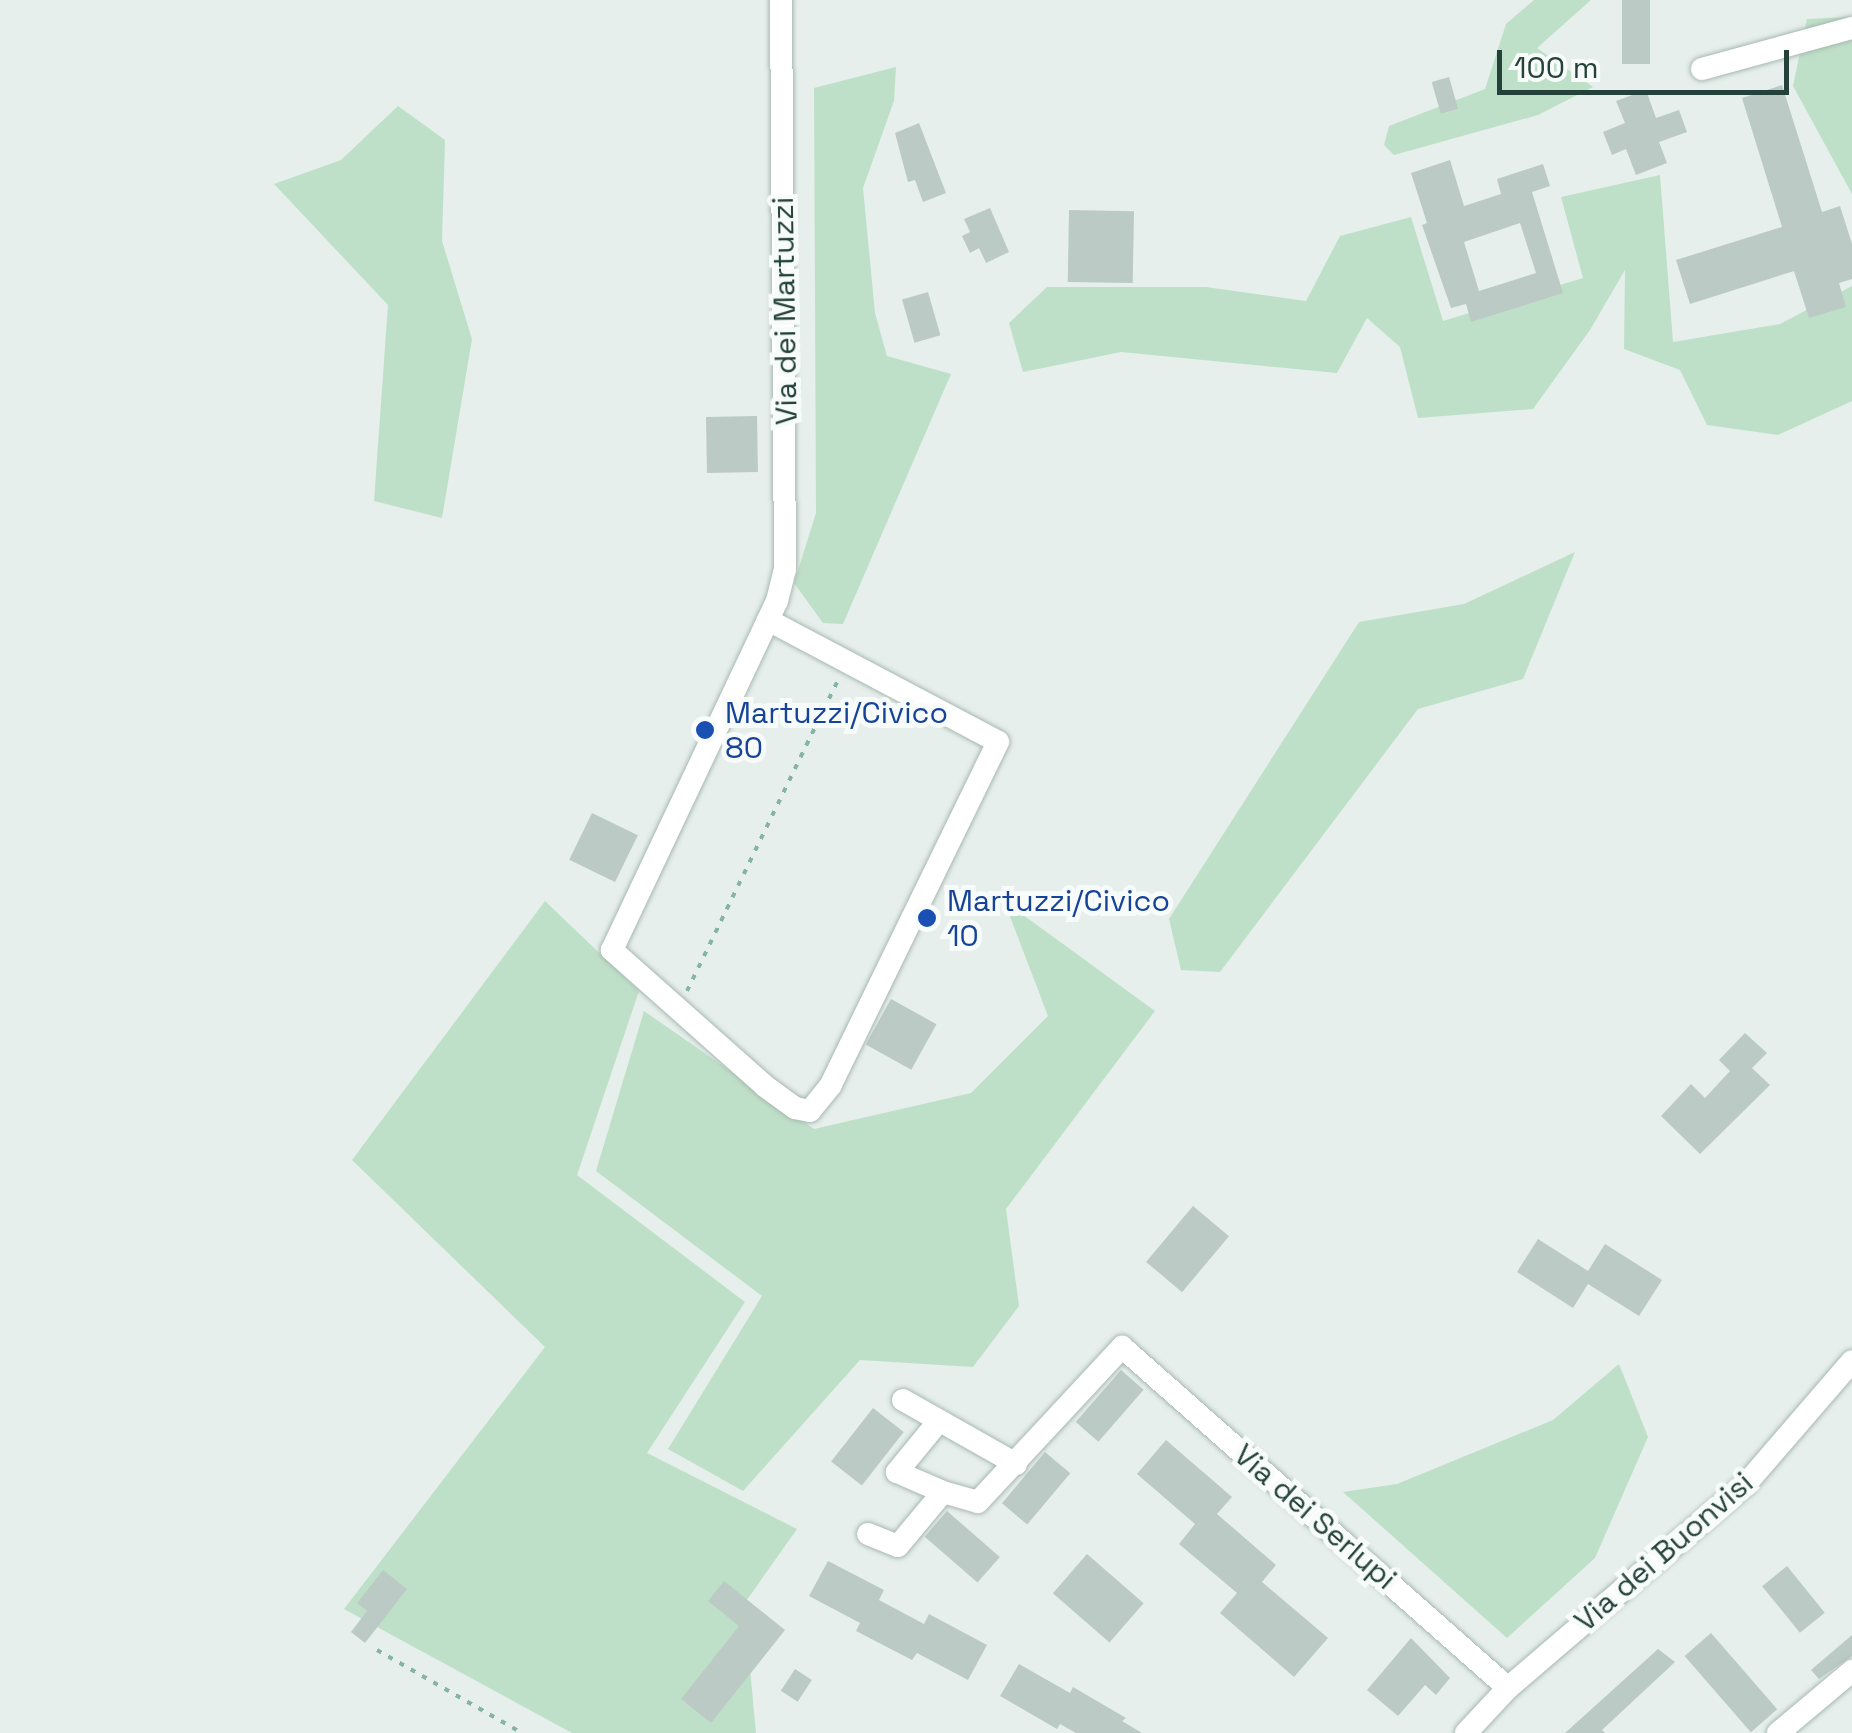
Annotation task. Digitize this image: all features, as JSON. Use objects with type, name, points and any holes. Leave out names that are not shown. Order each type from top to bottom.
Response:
[{"type":"street","name":"Via dei Martuzzi","points":[[768,620],[998,742],[815,1109],[795,1108],[612,950],[768,620],[786,569],[781,0]]},
{"type":"street","points":[[1702,69],[1852,28]]},
{"type":"street","name":"Via dei Serlupi","points":[[1016,1464],[1122,1347],[1508,1688]]},
{"type":"street","name":"Via dei Buonvisi","points":[[1466,1733],[1508,1688],[1746,1484],[1852,1361]]},
{"type":"street","points":[[903,1400],[1016,1464],[978,1502],[897,1472],[938,1422]]},
{"type":"street","points":[[868,1534],[898,1546],[944,1492]]},
{"type":"street","points":[[1778,1733],[1852,1670]]},
{"type":"path","points":[[678,1009],[847,662]]},
{"type":"path","points":[[376,1650],[522,1733]]},
{"type":"green space","points":[[1534,0],[1591,0],[1537,48],[1593,87],[1538,115],[1394,155],[1384,145],[1389,126],[1485,89],[1506,24]]},
{"type":"green space","points":[[1852,17],[1852,194],[1793,86],[1807,19]]},
{"type":"green space","points":[[896,67],[894,101],[863,188],[875,313],[887,356],[951,374],[843,624],[823,623],[794,583],[816,513],[814,88]]},
{"type":"green space","points":[[398,106],[445,140],[442,241],[472,339],[442,518],[374,501],[388,305],[274,184],[341,160]]},
{"type":"green space","points":[[1660,175],[1673,342],[1780,324],[1852,286],[1852,401],[1778,435],[1707,425],[1680,370],[1624,349],[1625,270],[1590,330],[1533,409],[1418,418],[1400,347],[1367,318],[1337,373],[1121,352],[1023,372],[1009,323],[1047,287],[1206,287],[1306,301],[1340,236],[1411,217],[1443,321],[1583,278],[1561,197]]},
{"type":"green space","points":[[1575,552],[1523,679],[1418,709],[1220,972],[1181,970],[1169,919],[1359,622],[1464,604]]},
{"type":"green space","points":[[545,901],[639,991],[577,1175],[745,1302],[647,1453],[797,1529],[744,1604],[756,1733],[572,1733],[344,1609],[545,1347],[352,1160]]},
{"type":"green space","points":[[1004,901],[1155,1011],[1006,1209],[1019,1306],[973,1367],[860,1360],[743,1491],[668,1449],[762,1296],[596,1171],[644,1011],[814,1129],[971,1093],[1048,1016]]},
{"type":"green space","points":[[1619,1364],[1648,1437],[1595,1558],[1507,1638],[1343,1492],[1397,1484],[1553,1420]]},
{"type":"building","points":[[1622,0],[1650,0],[1650,64],[1622,64]]},
{"type":"building","points":[[1449,77],[1458,109],[1441,114],[1432,82]]},
{"type":"building","points":[[1782,85],[1822,212],[1840,206],[1852,244],[1852,279],[1839,283],[1846,307],[1809,318],[1794,271],[1690,304],[1676,260],[1782,227],[1742,98]]},
{"type":"building","points":[[1646,90],[1656,118],[1679,110],[1687,132],[1659,142],[1667,163],[1636,175],[1626,149],[1612,155],[1603,132],[1625,123],[1616,101]]},
{"type":"building","points":[[919,123],[946,193],[923,202],[915,180],[908,182],[895,133]]},
{"type":"building","points":[[1450,160],[1464,206],[1501,194],[1497,179],[1543,164],[1550,186],[1532,192],[1563,293],[1471,322],[1466,304],[1451,308],[1422,225],[1427,223],[1411,173]],"holes":[[[1520,223],[1536,273],[1479,291],[1464,242]]]},
{"type":"building","points":[[990,208],[1009,252],[986,263],[979,248],[970,253],[962,236],[970,232],[964,219]]},
{"type":"building","points":[[1069,210],[1134,211],[1133,283],[1068,282]]},
{"type":"building","points":[[928,292],[940,335],[914,343],[902,299]]},
{"type":"building","points":[[757,416],[758,472],[707,473],[706,417]]},
{"type":"building","points":[[592,813],[638,835],[615,882],[569,860]]},
{"type":"building","points":[[891,999],[936,1024],[911,1070],[866,1044]]},
{"type":"building","points":[[1745,1033],[1767,1053],[1752,1068],[1770,1085],[1700,1154],[1661,1116],[1691,1084],[1705,1098],[1730,1071],[1719,1060]]},
{"type":"building","points":[[1193,1206],[1229,1236],[1182,1292],[1146,1262]]},
{"type":"building","points":[[1538,1239],[1588,1271],[1605,1244],[1662,1280],[1639,1316],[1588,1284],[1573,1308],[1517,1272]]},
{"type":"building","points":[[1121,1370],[1144,1390],[1098,1442],[1076,1422]]},
{"type":"building","points":[[873,1408],[904,1432],[862,1486],[831,1462]]},
{"type":"building","points":[[1166,1440],[1232,1497],[1217,1514],[1276,1565],[1262,1582],[1328,1638],[1294,1677],[1220,1613],[1237,1593],[1179,1544],[1195,1524],[1137,1474]]},
{"type":"building","points":[[1045,1452],[1070,1473],[1027,1525],[1002,1503]]},
{"type":"building","points":[[947,1511],[1000,1557],[978,1583],[925,1537]]},
{"type":"building","points":[[1087,1554],[1144,1603],[1109,1642],[1053,1593]]},
{"type":"building","points":[[828,1561],[884,1590],[879,1600],[924,1624],[929,1614],[987,1645],[968,1680],[917,1653],[912,1660],[856,1631],[860,1623],[809,1596]]},
{"type":"building","points":[[1787,1566],[1825,1613],[1800,1633],[1762,1586]]},
{"type":"building","points":[[383,1570],[407,1589],[365,1643],[351,1632],[367,1611],[357,1603]]},
{"type":"building","points":[[724,1581],[785,1630],[711,1723],[681,1699],[739,1626],[708,1601]]},
{"type":"building","points":[[1711,1633],[1777,1709],[1751,1732],[1685,1656]]},
{"type":"building","points":[[1852,1635],[1852,1656],[1819,1679],[1811,1670]]},
{"type":"building","points":[[1411,1638],[1450,1678],[1436,1695],[1425,1685],[1398,1716],[1367,1690]]},
{"type":"building","points":[[1658,1649],[1675,1662],[1602,1730],[1605,1733],[1565,1733]]},
{"type":"building","points":[[1019,1664],[1070,1693],[1073,1687],[1126,1718],[1122,1721],[1142,1733],[1076,1733],[1060,1724],[1057,1729],[1000,1696]]},
{"type":"building","points":[[795,1669],[812,1680],[798,1702],[781,1691]]},
{"type":"place","name":"Martuzzi/Civico 80","points":[[705,730]]},
{"type":"place","name":"Martuzzi/Civico 10","points":[[927,918]]}]
